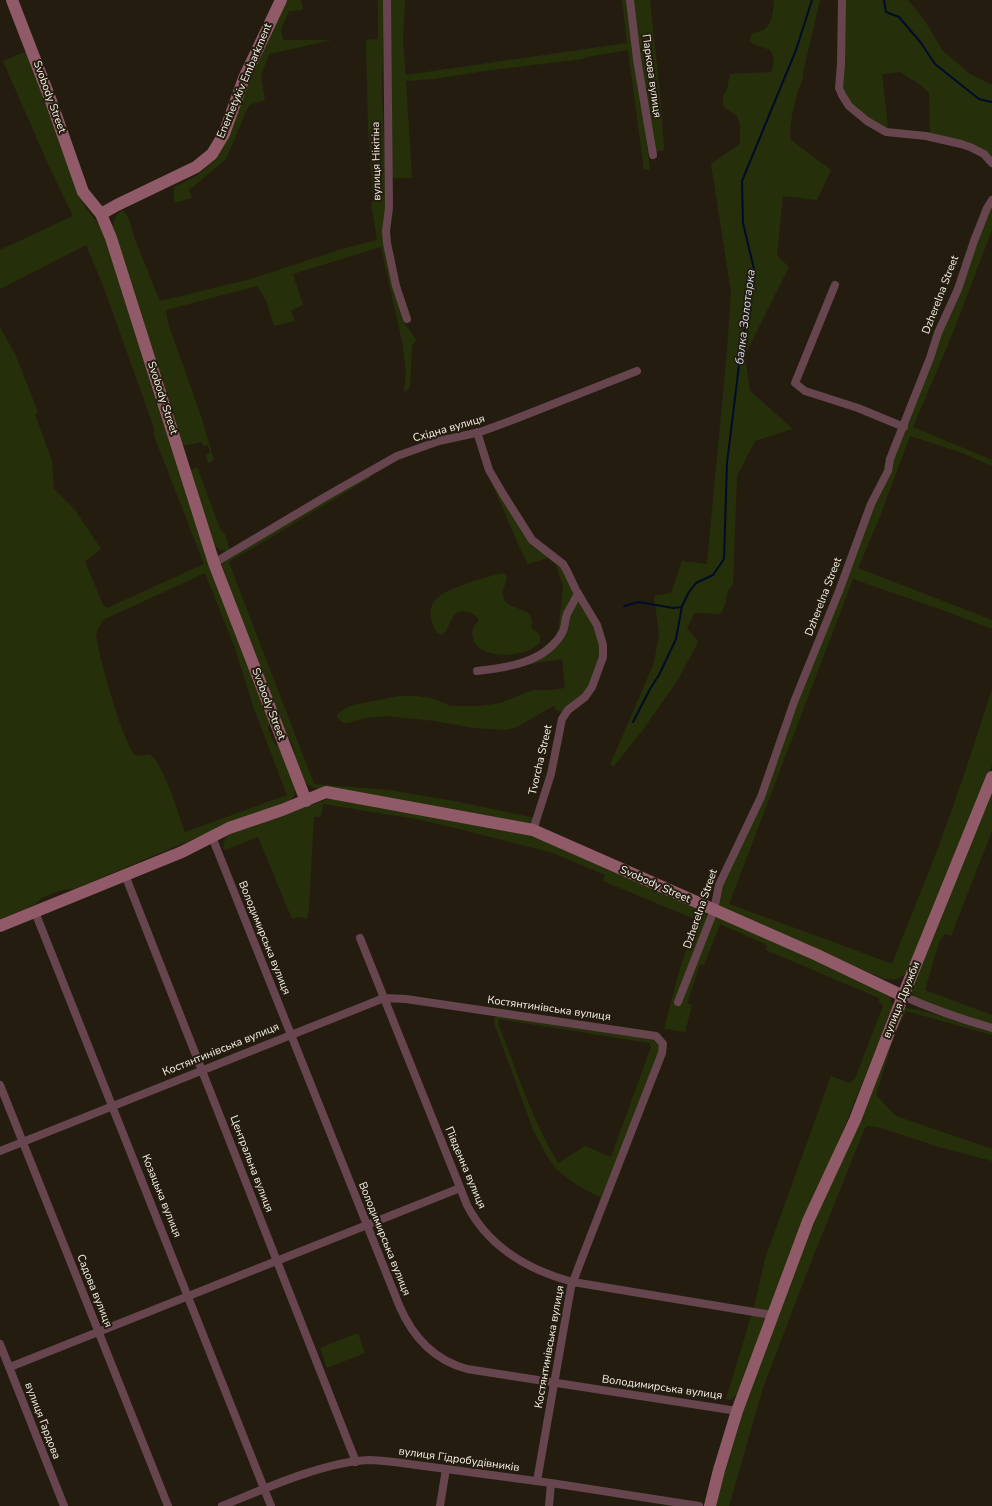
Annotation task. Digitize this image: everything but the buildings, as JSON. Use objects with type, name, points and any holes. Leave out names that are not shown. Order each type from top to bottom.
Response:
[{"type":"street","name":"Svobody Street","points":[[12,0],[51,101],[83,192],[101,214],[111,238],[214,563],[306,801]]},
{"type":"street","name":"Enerhetykiv Embarkment","points":[[101,214],[196,168],[212,154],[224,134],[244,78],[281,0]]},
{"type":"street","name":"вулиця Нікітіна","points":[[387,0],[389,208],[386,231],[396,286],[406,319]]},
{"type":"street","name":"Паркова вулиця","points":[[630,0],[637,59],[653,155]]},
{"type":"street","points":[[842,0],[839,88],[842,96],[849,106],[867,121],[886,132],[926,136],[960,144],[984,154],[992,163]]},
{"type":"street","name":"Dzherelna Street","points":[[678,1002],[714,910],[719,885],[761,797],[794,702],[839,591],[865,517],[888,471],[890,459],[904,427],[938,333],[958,289],[974,241],[992,200]]},
{"type":"street","points":[[835,285],[795,383],[805,392],[858,408],[904,427]]},
{"type":"street","name":"Східна вулиця","points":[[214,563],[397,456],[439,441],[477,432],[530,414],[637,371]]},
{"type":"street","name":"Tvorcha Street","points":[[477,432],[490,470],[527,534],[536,544],[562,564],[600,631],[603,645],[602,657],[592,687],[585,697],[568,710],[562,719],[551,774],[533,830]]},
{"type":"street","points":[[477,671],[501,668],[533,659],[549,648],[562,634],[567,613],[578,593]]},
{"type":"street","name":"вулиця Дружби","points":[[710,1506],[718,1470],[736,1411],[808,1221],[855,1120],[903,996],[992,777]]},
{"type":"street","name":"Svobody Street","points":[[0,926],[182,852],[237,825],[306,801],[326,792],[533,830],[817,955],[923,1005],[992,1028]]},
{"type":"street","name":"Володимирська вулиця","points":[[212,837],[367,1225],[405,1318],[415,1335],[428,1348],[444,1360],[463,1368],[736,1411]]},
{"type":"street","name":"Центральна вулиця","points":[[124,875],[356,1462]]},
{"type":"street","name":"Козацька вулиця","points":[[35,912],[272,1506]]},
{"type":"street","name":"Південна вулиця","points":[[360,938],[460,1188],[476,1221],[497,1244],[536,1270],[557,1278],[573,1282],[772,1315]]},
{"type":"street","name":"Костянтинівська вулиця","points":[[0,1151],[384,998],[406,999],[653,1035],[660,1038],[664,1047],[662,1053],[573,1282],[567,1306],[537,1481]]},
{"type":"street","name":"Садова вулиця","points":[[0,1085],[168,1506]]},
{"type":"street","points":[[10,1368],[460,1188]]},
{"type":"street","name":"вулиця Гардова","points":[[0,1344],[64,1506]]},
{"type":"street","name":"вулиця Гідробудівників","points":[[222,1506],[265,1488],[313,1472],[356,1462],[376,1460],[537,1481],[699,1506]]},
{"type":"street","points":[[440,1506],[446,1469]]},
{"type":"street","points":[[549,1506],[551,1483]]},
{"type":"green space","points":[[284,0],[301,0],[303,10],[289,11],[281,29],[283,40],[332,40],[269,54],[261,76],[265,100],[249,105],[226,159],[189,190],[192,198],[178,202],[174,201],[174,187],[200,173],[220,151]]},
{"type":"green space","points":[[378,0],[384,0],[382,94],[387,197],[385,237],[405,324],[417,341],[412,344],[410,388],[404,392],[406,372],[403,346],[381,247],[293,274],[303,305],[291,310],[295,321],[274,326],[266,300],[257,286],[166,310],[168,323],[201,416],[214,460],[208,463],[206,455],[210,453],[208,445],[203,446],[202,442],[181,446],[112,228],[114,220],[118,213],[123,210],[129,219],[135,240],[160,301],[251,279],[342,249],[377,240],[371,203],[373,202],[368,128],[366,40],[378,39]]},
{"type":"green space","points":[[391,0],[405,0],[403,43],[406,75],[627,43],[622,0],[628,0],[650,169],[644,170],[628,50],[583,59],[484,71],[435,79],[406,81],[412,178],[391,178]]},
{"type":"green space","points":[[633,0],[650,0],[664,146],[664,150],[655,152],[645,93]]},
{"type":"green space","points":[[774,0],[820,0],[803,73],[803,79],[794,107],[790,135],[791,140],[831,170],[817,200],[783,196],[777,255],[789,267],[745,355],[750,391],[793,429],[755,441],[737,476],[733,585],[728,590],[725,606],[720,614],[695,613],[687,628],[698,642],[678,680],[642,731],[614,766],[610,765],[654,663],[659,634],[654,596],[671,593],[682,561],[707,564],[727,351],[731,292],[711,164],[740,144],[740,124],[737,116],[724,107],[723,103],[723,96],[727,89],[730,74],[771,72],[774,64],[774,58],[770,50],[753,44],[750,41],[751,35],[763,30],[769,25],[772,17]]},
{"type":"green space","points":[[845,0],[908,0],[923,18],[943,51],[970,74],[992,85],[992,161],[989,158],[930,135],[929,93],[919,84],[900,72],[882,74],[888,128],[877,125],[853,105],[841,90]]},
{"type":"green space","points":[[27,51],[85,207],[103,229],[200,534],[233,630],[270,723],[268,728],[275,745],[279,746],[291,775],[295,791],[289,802],[210,832],[74,889],[59,891],[42,898],[34,905],[0,919],[0,327],[16,356],[38,412],[35,414],[52,461],[54,489],[75,510],[101,549],[85,561],[103,605],[107,608],[204,564],[154,436],[154,428],[104,288],[86,245],[0,289],[0,250],[73,216],[48,164],[3,61]],"holes":[[[205,573],[235,648],[254,709],[287,795],[185,832],[160,767],[149,754],[139,756],[135,755],[124,734],[101,660],[96,635],[103,620]]]},
{"type":"green space","points":[[992,204],[992,230],[952,335],[913,427],[992,460],[992,466],[960,452],[910,436],[879,519],[858,568],[992,620],[992,629],[853,579],[729,904],[892,964],[945,828],[992,689],[992,765],[908,971],[896,979],[882,978],[718,908],[718,893],[787,728],[892,458],[904,434],[935,346]]},
{"type":"green space","points":[[197,467],[221,531],[225,534],[230,551],[219,549],[215,546],[212,540],[189,471]]},
{"type":"green space","points":[[368,475],[371,477],[229,563],[314,784],[389,790],[459,802],[530,817],[534,819],[531,826],[315,788],[304,783],[293,759],[295,753],[290,739],[284,735],[221,561]]},
{"type":"green space","points":[[491,481],[527,537],[563,568],[590,618],[600,643],[600,659],[585,694],[561,712],[555,709],[555,705],[517,727],[506,730],[473,728],[435,721],[386,716],[366,718],[347,723],[342,722],[337,717],[337,714],[348,707],[399,696],[431,698],[451,706],[481,706],[500,703],[533,690],[565,688],[562,659],[531,664],[526,658],[538,652],[558,634],[563,586],[556,565],[548,558],[528,564]]},
{"type":"green space","points":[[502,573],[505,574],[507,578],[503,591],[504,599],[511,606],[522,610],[530,616],[532,621],[531,628],[540,636],[539,642],[533,648],[524,652],[512,654],[487,652],[478,647],[472,635],[472,631],[478,622],[478,618],[465,611],[457,612],[443,635],[437,633],[431,615],[431,608],[438,597],[451,589]]},
{"type":"green space","points":[[992,784],[992,831],[951,936],[945,934],[939,942],[925,990],[992,1015],[992,1024],[953,1012],[917,998],[913,995],[911,989]]},
{"type":"green space","points":[[332,798],[523,833],[540,838],[705,911],[707,916],[713,918],[719,917],[889,994],[893,1006],[737,1394],[730,1400],[726,1399],[755,1303],[765,1259],[831,1076],[849,1083],[855,1079],[883,1006],[879,1002],[879,998],[766,950],[767,945],[720,924],[704,965],[700,964],[687,1003],[692,1005],[685,1032],[664,1029],[680,968],[697,920],[603,881],[605,875],[553,853],[422,820],[323,804],[321,817],[314,817],[309,908],[307,919],[298,917],[292,919],[258,837],[225,850],[223,848],[225,839],[230,833]]},
{"type":"green space","points":[[904,1008],[920,1010],[992,1032],[992,1035],[906,1011],[894,1036],[876,1095],[896,1116],[992,1149],[992,1161],[939,1147],[878,1127],[867,1126],[864,1130],[811,1262],[763,1388],[729,1506],[714,1506],[746,1398],[794,1268]]},
{"type":"green space","points":[[498,1016],[646,1037],[653,1040],[659,1046],[659,1051],[601,1198],[577,1185],[556,1169],[547,1156],[534,1132],[494,1023],[495,1017]],"holes":[[[499,1019],[649,1043],[651,1047],[611,1157],[585,1146],[558,1163],[532,1112],[498,1023]]]},
{"type":"green space","points":[[358,1333],[365,1353],[327,1368],[320,1348]]},
{"type":"waterway","name":"балка Золотарка","points":[[633,722],[659,675],[676,639],[682,606],[689,592],[696,583],[713,575],[724,559],[727,463],[739,365],[754,269],[743,223],[742,181],[796,50],[812,0]]},
{"type":"waterway","points":[[884,0],[886,12],[899,17],[921,43],[935,64],[979,99],[992,102]]},
{"type":"waterway","name":"балка Золотарка","points":[[624,606],[639,602],[673,608],[682,607]]}]
